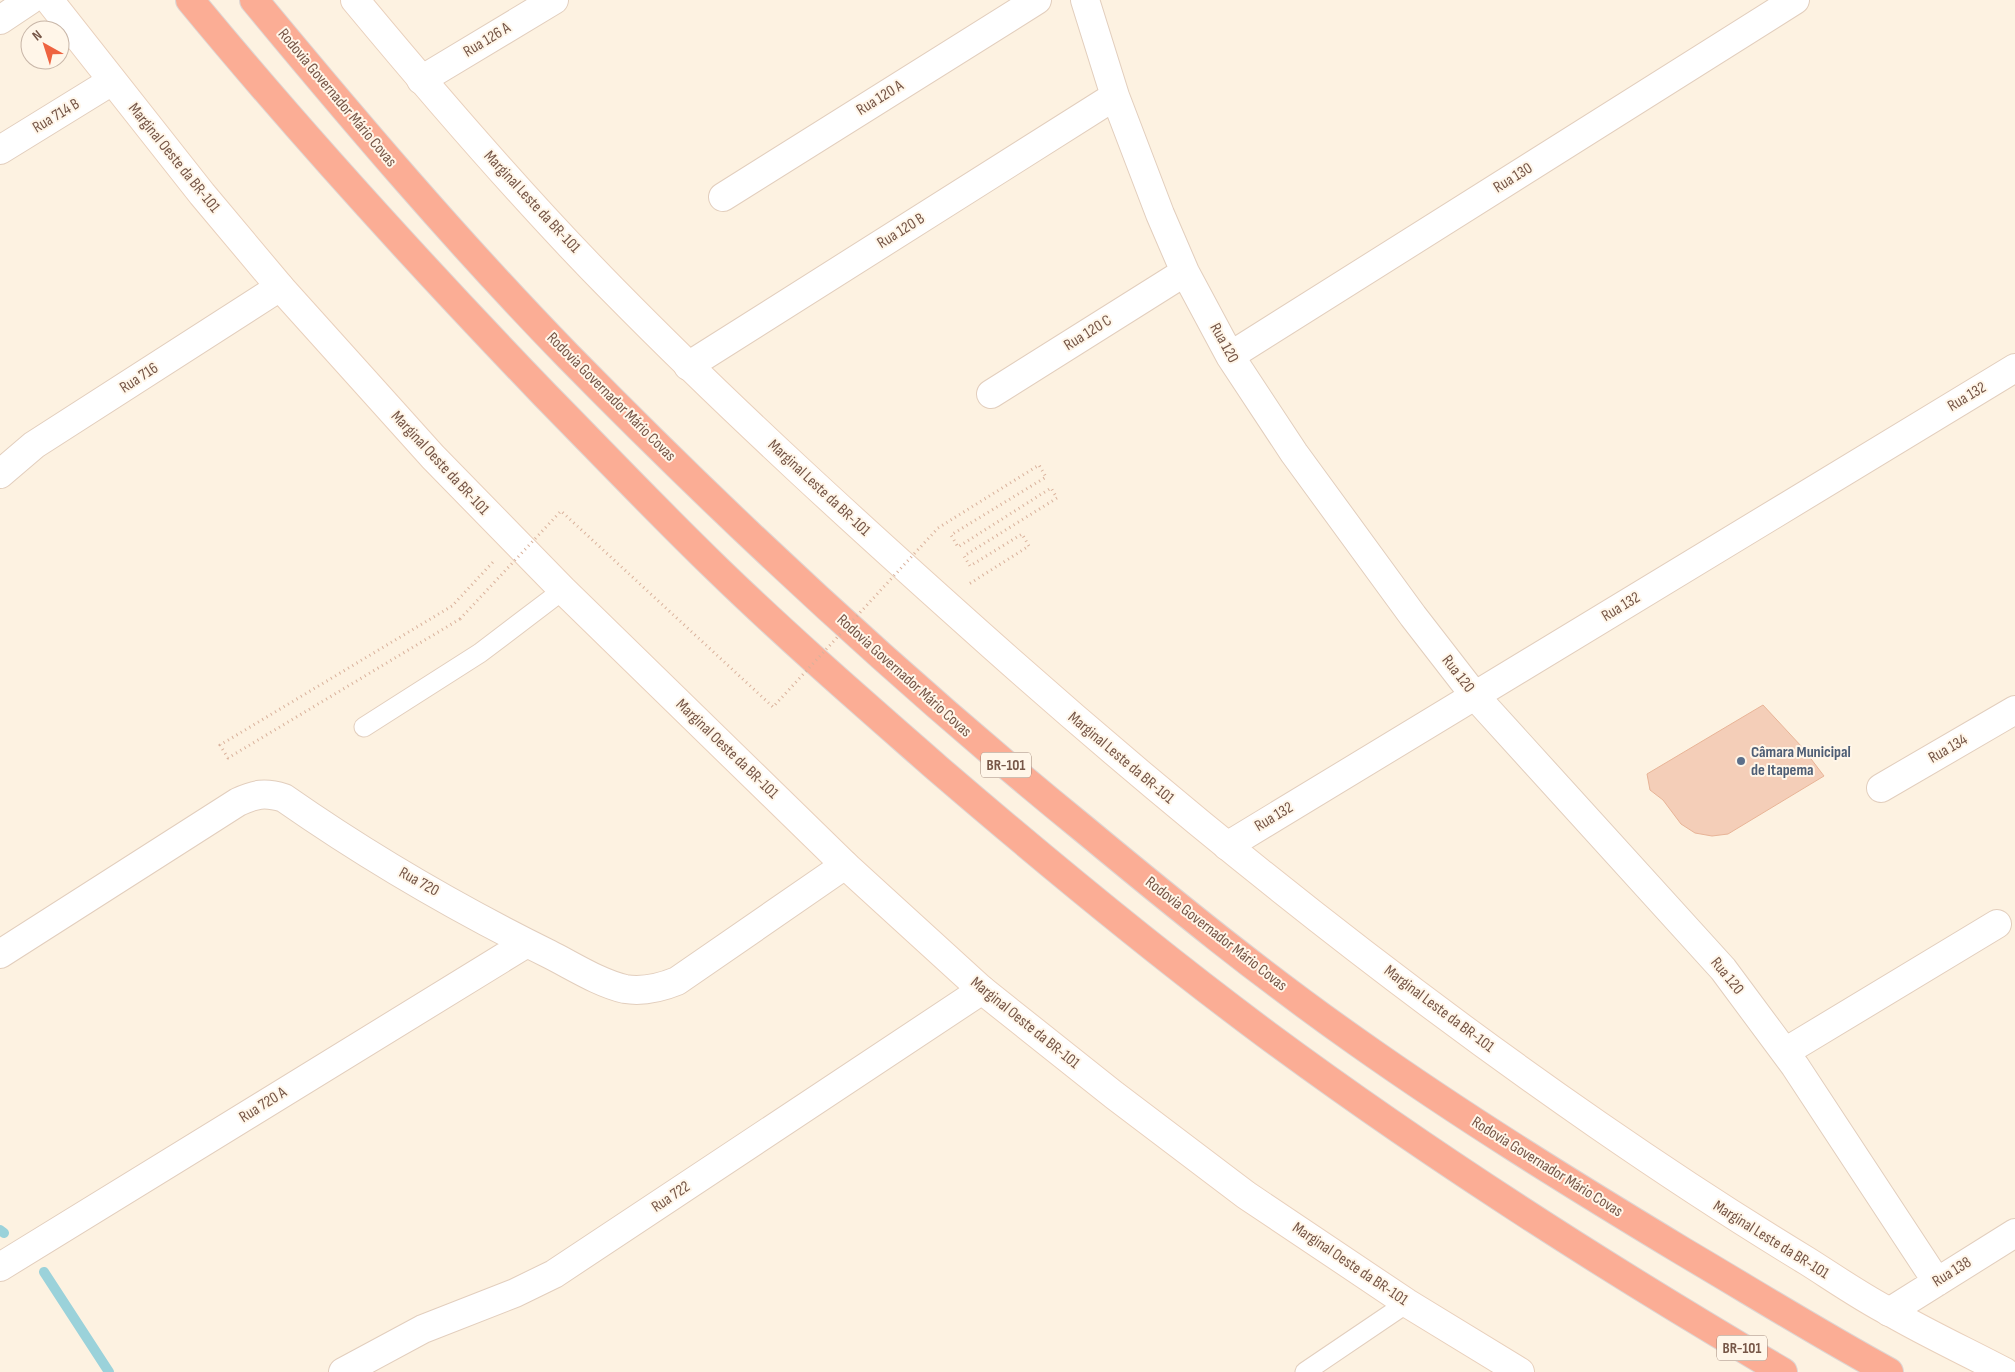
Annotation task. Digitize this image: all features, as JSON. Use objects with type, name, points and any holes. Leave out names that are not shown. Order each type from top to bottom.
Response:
[{"type":"highway","name":"BR-101","points":[[190,0],[291,121],[391,231],[626,479],[724,576],[916,749],[1022,840],[1267,1035],[1494,1194],[1702,1325],[1782,1372]]},
{"type":"highway","name":"Rodovia Governador Mário Covas","points":[[254,0],[355,121],[565,352],[793,576],[890,666],[1019,777],[1216,937],[1352,1038],[1448,1105],[1523,1154],[1833,1342],[1889,1372]]},
{"type":"highway","points":[[1702,1325],[1747,1372]]},
{"type":"street","points":[[0,20],[30,0]]},
{"type":"street","name":"Marginal Oeste da BR-101","points":[[49,0],[202,194],[280,287],[433,457],[563,590],[845,865],[982,990],[1114,1095],[1246,1195],[1407,1302],[1520,1372]]},
{"type":"street","name":"Marginal Leste da BR-101","points":[[355,0],[421,80],[609,286],[688,366],[907,569],[1109,749],[1227,846],[1458,1025],[1553,1094],[1704,1198],[1888,1312],[2005,1372]]},
{"type":"street","name":"Rua 126 A","points":[[421,80],[554,0]]},
{"type":"street","name":"Rua 120 A","points":[[723,197],[1037,0]]},
{"type":"street","name":"Rua 120","points":[[1085,0],[1115,96],[1160,214],[1185,272],[1230,356],[1331,504],[1475,696],[1723,969],[1785,1052],[1937,1282]]},
{"type":"street","name":"Rua 130","points":[[1230,356],[1795,0]]},
{"type":"street","name":"Rua 714 B","points":[[0,150],[112,82]]},
{"type":"street","name":"Rua 120 B","points":[[688,366],[1115,96]]},
{"type":"street","name":"Rua 120 C","points":[[991,394],[1185,272]]},
{"type":"street","name":"Rua 716","points":[[0,474],[34,445],[280,287]]},
{"type":"street","name":"Rua 132","points":[[1227,846],[2015,368]]},
{"type":"street","name":"Rua 134","points":[[1881,788],[2015,710]]},
{"type":"street","name":"Rua 720","points":[[0,954],[238,802],[253,795],[268,793],[284,798],[375,858],[527,943],[602,980],[624,988],[638,990],[658,989],[677,981],[845,865]]},
{"type":"street","points":[[1785,1052],[1996,924]]},
{"type":"street","name":"Rua 720 A","points":[[0,1267],[527,943]]},
{"type":"street","name":"Rua 722","points":[[343,1372],[423,1329],[515,1293],[554,1274],[982,990]]},
{"type":"street","name":"Rua 138","points":[[1888,1312],[2015,1233]]},
{"type":"lane","points":[[364,727],[480,653],[563,590]]},
{"type":"lane","points":[[1305,1372],[1407,1302]]},
{"type":"path","points":[[514,540],[452,606],[220,745],[228,758],[460,619],[560,511],[773,706],[938,528],[1039,465],[1046,477],[951,535],[958,546],[1051,488],[1057,498],[964,556],[970,566],[1022,534],[1029,546],[967,585]]},
{"type":"building","name":"Câmara Municipal de Itapema","points":[[1763,705],[1802,747],[1824,776],[1728,834],[1712,836],[1695,833],[1681,824],[1663,800],[1650,790],[1647,774]]},
{"type":"waterway","points":[[0,1230],[4,1233]]},
{"type":"waterway","points":[[44,1272],[109,1372]]},
{"type":"place","name":"Câmara Municipal de Itapema","points":[[1741,761]]}]
